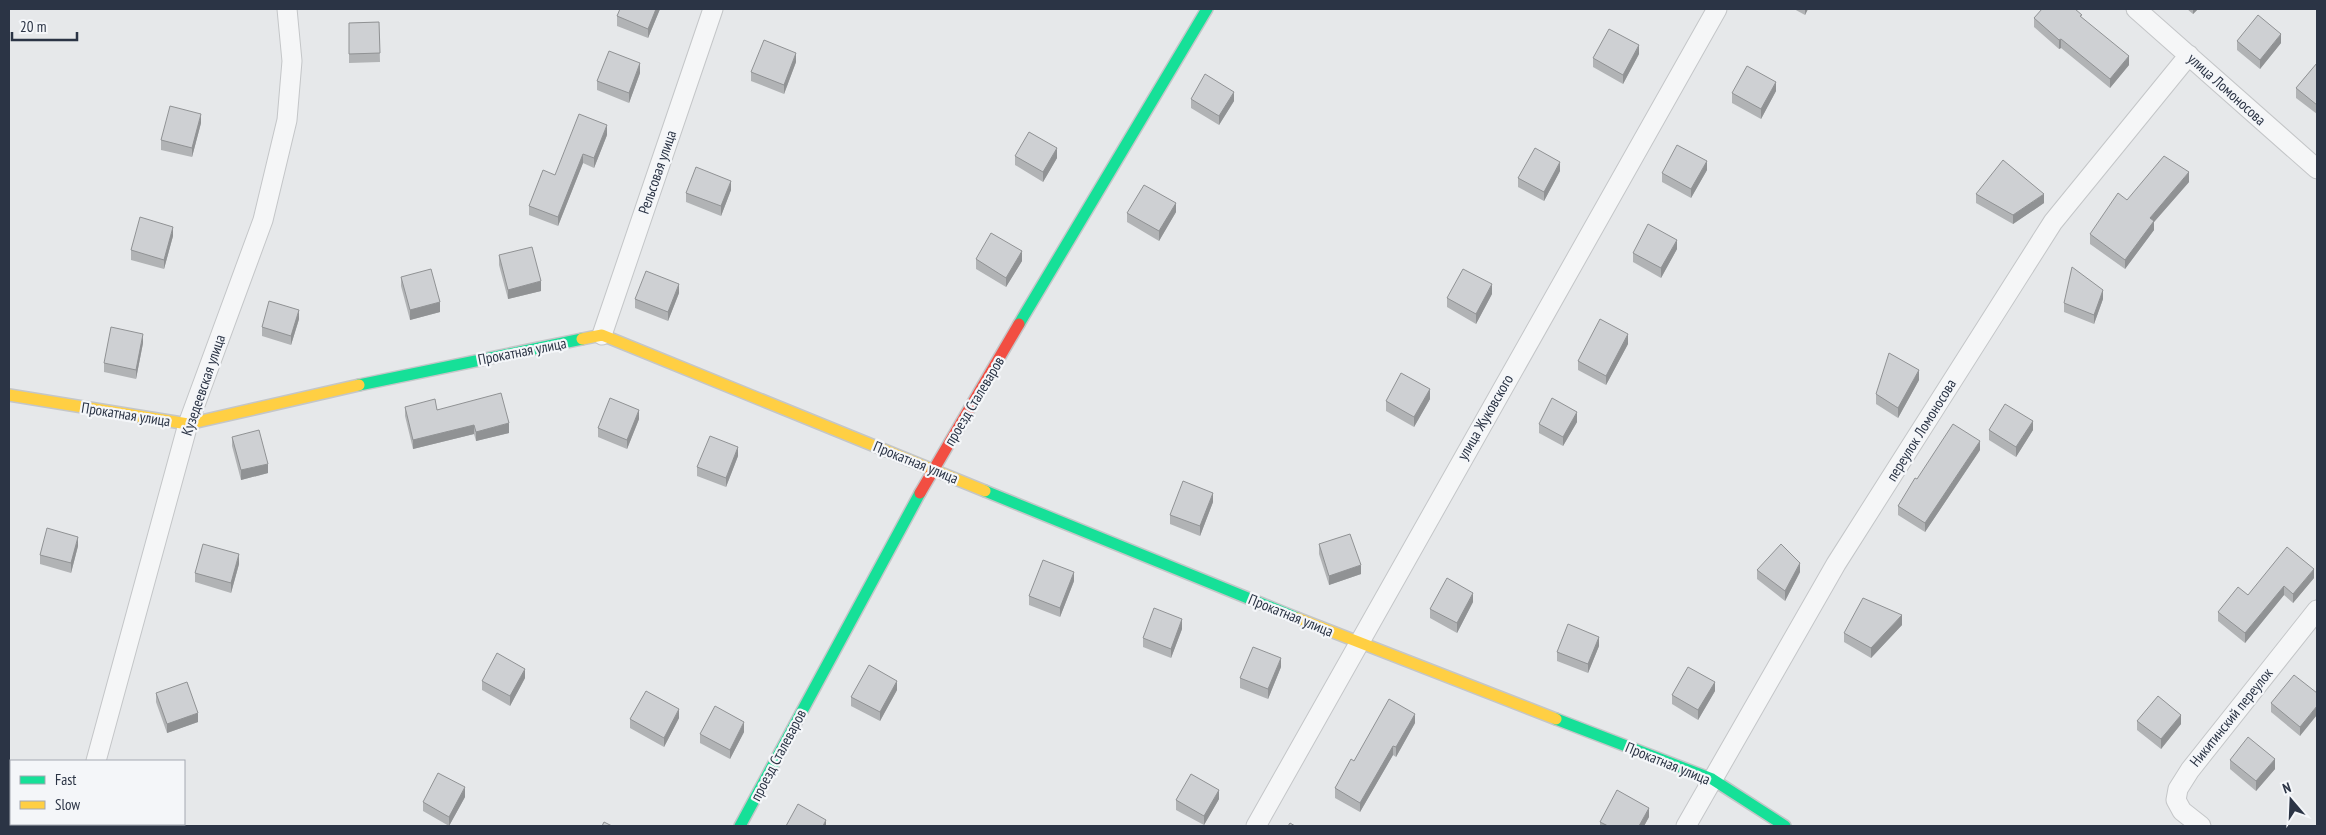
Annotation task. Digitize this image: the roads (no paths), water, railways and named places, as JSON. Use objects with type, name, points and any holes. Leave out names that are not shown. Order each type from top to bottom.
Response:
[{"type":"street","name":"Кузедеевская улица","points":[[96,760],[188,424],[263,220],[287,120],[292,61],[287,9]]},
{"type":"street","name":"Рельсовая улица","points":[[602,335],[713,9]]},
{"type":"street","name":"проезд Сталеваров","points":[[740,826],[933,469],[1207,9]]},
{"type":"street","name":"улица Жуковского","points":[[1256,826],[1717,9]]},
{"type":"street","name":"улица Ломоносова","points":[[2136,9],[2317,169]]},
{"type":"street","name":"переулок Ломоносова","points":[[1686,826],[1836,564],[2053,222],[2189,55]]},
{"type":"street","name":"Прокатная улица","points":[[9,395],[188,424],[389,378],[602,335],[1358,643],[1712,779],[1785,826]]},
{"type":"street","name":"Никитинский переулок","points":[[2201,826],[2182,811],[2176,800],[2178,788],[2190,770],[2317,610]]}]
